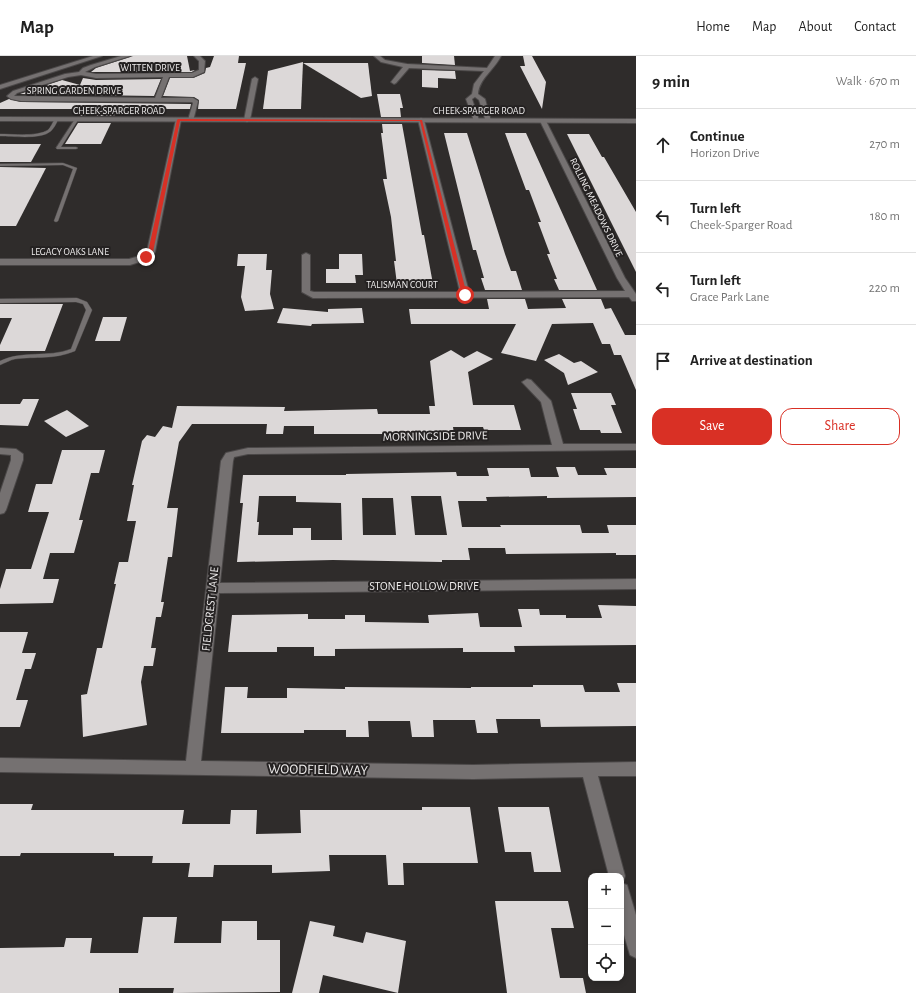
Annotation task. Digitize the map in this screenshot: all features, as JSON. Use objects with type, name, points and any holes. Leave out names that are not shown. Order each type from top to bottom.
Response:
[{"type":"street","points":[[0,87],[98,56]]},
{"type":"street","name":"SPRING GARDEN DRIVE","points":[[127,56],[93,66],[85,69],[81,73],[67,75],[15,92],[10,96],[21,99],[195,101],[191,120]]},
{"type":"street","name":"WITTEN DRIVE","points":[[81,73],[96,76],[188,76],[201,73],[202,63],[197,56]]},
{"type":"street","points":[[377,56],[383,61],[407,66],[490,70]]},
{"type":"street","points":[[475,95],[476,85],[490,70],[498,56]]},
{"type":"street","points":[[394,82],[407,66]]},
{"type":"street","points":[[157,100],[166,76]]},
{"type":"street","points":[[247,120],[255,79]]},
{"type":"street","points":[[475,95],[469,99],[476,120]]},
{"type":"street","points":[[475,95],[482,99],[488,120]]},
{"type":"street","name":"CHEEK-SPARGER ROAD","points":[[0,120],[636,121]]},
{"type":"street","name":"LEGACY OAKS LANE","points":[[0,262],[120,263],[140,260],[146,257],[150,252],[178,120]]},
{"type":"street","points":[[421,120],[465,295]]},
{"type":"street","name":"ROLLING MEADOWS DRIVE","points":[[543,121],[621,278],[634,297]]},
{"type":"street","name":"TALISMAN COURT","points":[[306,255],[306,292],[309,294],[634,297]]},
{"type":"street","points":[[527,382],[546,401],[558,448]]},
{"type":"street","name":"MORNINGSIDE DRIVE","points":[[234,454],[248,451],[636,447]]},
{"type":"street","points":[[0,451],[12,451],[17,454],[17,460],[0,510]]},
{"type":"street","name":"FIELDCREST LANE","points":[[193,767],[227,461],[230,455],[234,454]]},
{"type":"street","name":"STONE HOLLOW DRIVE","points":[[213,588],[636,584]]},
{"type":"street","name":"WOODFIELD WAY","points":[[0,765],[473,772],[636,769]]},
{"type":"street","points":[[590,770],[616,873]]},
{"type":"street","points":[[624,903],[636,949]]},
{"type":"lane","points":[[0,135],[37,135],[46,133],[51,129],[56,120]]},
{"type":"lane","points":[[76,120],[58,148],[76,148]]},
{"type":"lane","points":[[0,164],[63,164],[75,168],[56,221]]},
{"type":"lane","points":[[0,300],[76,300],[84,303],[89,310],[73,350],[64,355],[36,358],[9,358],[0,363]]},
{"type":"building","points":[[133,56],[187,56],[190,71],[195,70],[192,72],[91,72],[96,68]]},
{"type":"building","points":[[214,56],[239,56],[238,63],[246,63],[236,109],[198,109],[199,100],[194,97],[163,96],[170,78],[193,78],[205,73],[206,68],[210,67]]},
{"type":"building","points":[[422,56],[454,56],[455,65],[422,63]]},
{"type":"building","points":[[523,56],[532,56],[546,82],[542,109],[520,66],[525,66]]},
{"type":"building","points":[[303,62],[301,109],[263,109],[268,71]]},
{"type":"building","points":[[303,63],[368,63],[372,96],[361,98]]},
{"type":"building","points":[[422,70],[455,71],[456,79],[438,78],[438,88],[422,87]]},
{"type":"building","points":[[83,78],[96,80],[161,79],[154,96],[20,94],[62,80],[80,85]]},
{"type":"building","points":[[377,94],[400,94],[403,108],[400,108],[401,117],[381,117]]},
{"type":"building","points":[[9,99],[21,102],[191,104],[190,109],[117,109],[114,116],[80,116],[83,109],[0,109],[0,103]]},
{"type":"building","points":[[78,123],[111,123],[101,144],[65,144]]},
{"type":"building","points":[[382,124],[402,124],[422,235],[424,235],[433,284],[397,284],[391,217],[383,179],[387,179],[381,133],[383,133]]},
{"type":"building","points":[[444,133],[467,133],[505,254],[511,271],[516,271],[522,290],[485,290],[481,278],[484,278],[476,250],[473,250]]},
{"type":"building","points":[[505,133],[526,133],[597,290],[559,290],[554,279],[557,279],[547,254],[550,254],[538,222],[541,222],[529,190],[526,190]]},
{"type":"building","points":[[567,134],[589,134],[636,212],[636,272]]},
{"type":"building","points":[[0,144],[41,144],[31,162],[0,162]]},
{"type":"building","points":[[0,167],[46,168],[16,226],[0,226]]},
{"type":"building","points":[[238,254],[267,254],[266,270],[272,270],[270,294],[274,309],[245,311],[241,297],[245,266],[237,266]]},
{"type":"building","points":[[339,254],[362,254],[363,275],[355,275],[356,283],[326,283],[326,269],[339,269]]},
{"type":"building","points":[[487,299],[525,299],[528,309],[566,308],[562,299],[601,299],[605,309],[611,308],[625,335],[636,335],[636,390],[621,355],[614,355],[610,344],[602,344],[593,323],[552,324],[536,361],[501,353],[516,324],[411,324],[409,309],[489,309]]},
{"type":"building","points":[[0,304],[63,304],[45,351],[0,351],[0,345],[12,318],[0,318]]},
{"type":"building","points":[[283,308],[328,312],[328,309],[362,308],[364,323],[312,324],[311,326],[277,323]]},
{"type":"building","points":[[103,317],[127,317],[120,341],[95,341]]},
{"type":"building","points":[[451,350],[464,358],[477,351],[493,359],[468,372],[473,405],[514,405],[521,430],[484,430],[483,427],[453,427],[454,434],[314,434],[314,426],[284,426],[283,434],[266,434],[267,424],[192,424],[179,442],[167,508],[178,508],[172,557],[168,557],[161,602],[164,602],[161,617],[156,617],[151,648],[156,648],[153,666],[144,666],[141,682],[147,725],[83,737],[81,695],[87,694],[97,648],[102,648],[116,584],[114,584],[119,562],[128,562],[136,521],[127,521],[134,485],[132,485],[142,441],[147,435],[155,437],[163,426],[172,428],[177,406],[285,407],[284,411],[377,409],[378,414],[430,414],[429,406],[435,406],[430,361]]},
{"type":"building","points":[[559,354],[574,363],[581,361],[598,372],[568,385],[564,373],[544,360]]},
{"type":"building","points":[[571,393],[611,393],[616,405],[611,405],[622,433],[601,433],[600,430],[580,430],[573,409],[577,409]]},
{"type":"building","points":[[23,399],[39,399],[28,426],[0,425],[0,404],[20,404]]},
{"type":"building","points":[[67,410],[89,426],[66,437],[44,421]]},
{"type":"building","points":[[62,450],[105,450],[99,473],[91,473],[79,520],[83,520],[74,553],[50,553],[43,579],[59,579],[53,603],[0,604],[0,589],[6,569],[31,569],[49,512],[28,512],[36,484],[52,484]]},
{"type":"building","points":[[556,467],[575,467],[578,475],[607,475],[604,468],[636,468],[636,497],[486,497],[487,501],[458,501],[462,527],[501,527],[500,525],[580,525],[582,533],[609,533],[607,525],[636,525],[636,555],[616,555],[616,553],[506,554],[505,548],[468,548],[470,560],[442,560],[442,562],[333,560],[237,562],[243,503],[240,503],[243,475],[346,475],[456,472],[457,476],[489,476],[487,468],[529,468],[531,477],[559,477]],"holes":[[[259,496],[296,496],[296,502],[341,503],[342,540],[311,540],[311,528],[293,528],[293,535],[258,535],[259,522],[257,522]],[[411,496],[441,496],[447,535],[415,535]],[[362,498],[393,498],[396,535],[363,535]]]},
{"type":"building","points":[[598,605],[636,606],[636,645],[514,646],[515,652],[463,652],[463,648],[335,649],[335,656],[314,656],[314,647],[277,647],[277,652],[228,652],[232,615],[308,614],[308,619],[345,619],[345,615],[365,615],[365,622],[429,623],[428,615],[478,613],[480,627],[522,627],[518,609],[539,609],[540,615],[566,615],[566,618],[602,618]]},
{"type":"building","points":[[0,632],[28,632],[22,653],[36,653],[31,669],[25,669],[16,700],[28,700],[20,727],[0,727]]},
{"type":"building","points":[[617,683],[636,683],[636,726],[541,727],[540,719],[496,719],[498,733],[477,733],[475,720],[433,720],[434,737],[412,737],[410,721],[368,721],[369,737],[346,737],[346,730],[304,730],[304,733],[221,733],[225,687],[248,687],[247,698],[287,698],[287,688],[471,688],[533,687],[533,685],[583,685],[585,692],[620,692]]},
{"type":"building","points":[[0,804],[33,804],[31,810],[184,810],[182,824],[230,824],[231,810],[257,810],[256,834],[301,833],[300,810],[422,810],[422,807],[470,807],[478,863],[403,863],[404,885],[388,885],[386,855],[329,855],[330,871],[272,873],[272,865],[214,865],[213,877],[188,877],[190,863],[152,863],[153,856],[114,856],[114,853],[21,853],[20,856],[0,856]]},
{"type":"building","points":[[498,807],[549,807],[561,872],[534,872],[531,852],[505,852]]},
{"type":"building","points":[[495,901],[568,901],[574,928],[551,928],[560,978],[583,978],[586,993],[507,993]]},
{"type":"building","points":[[143,917],[177,917],[174,943],[221,943],[222,921],[257,921],[257,940],[280,940],[280,992],[173,993],[174,988],[119,988],[119,993],[0,993],[0,948],[64,947],[66,938],[92,938],[90,953],[138,953]]},
{"type":"building","points":[[310,921],[335,926],[333,936],[363,943],[366,932],[406,941],[398,993],[323,975],[319,993],[292,993]]},
{"type":"route","points":[[146,257],[150,252],[178,120],[421,120],[465,295]]}]
